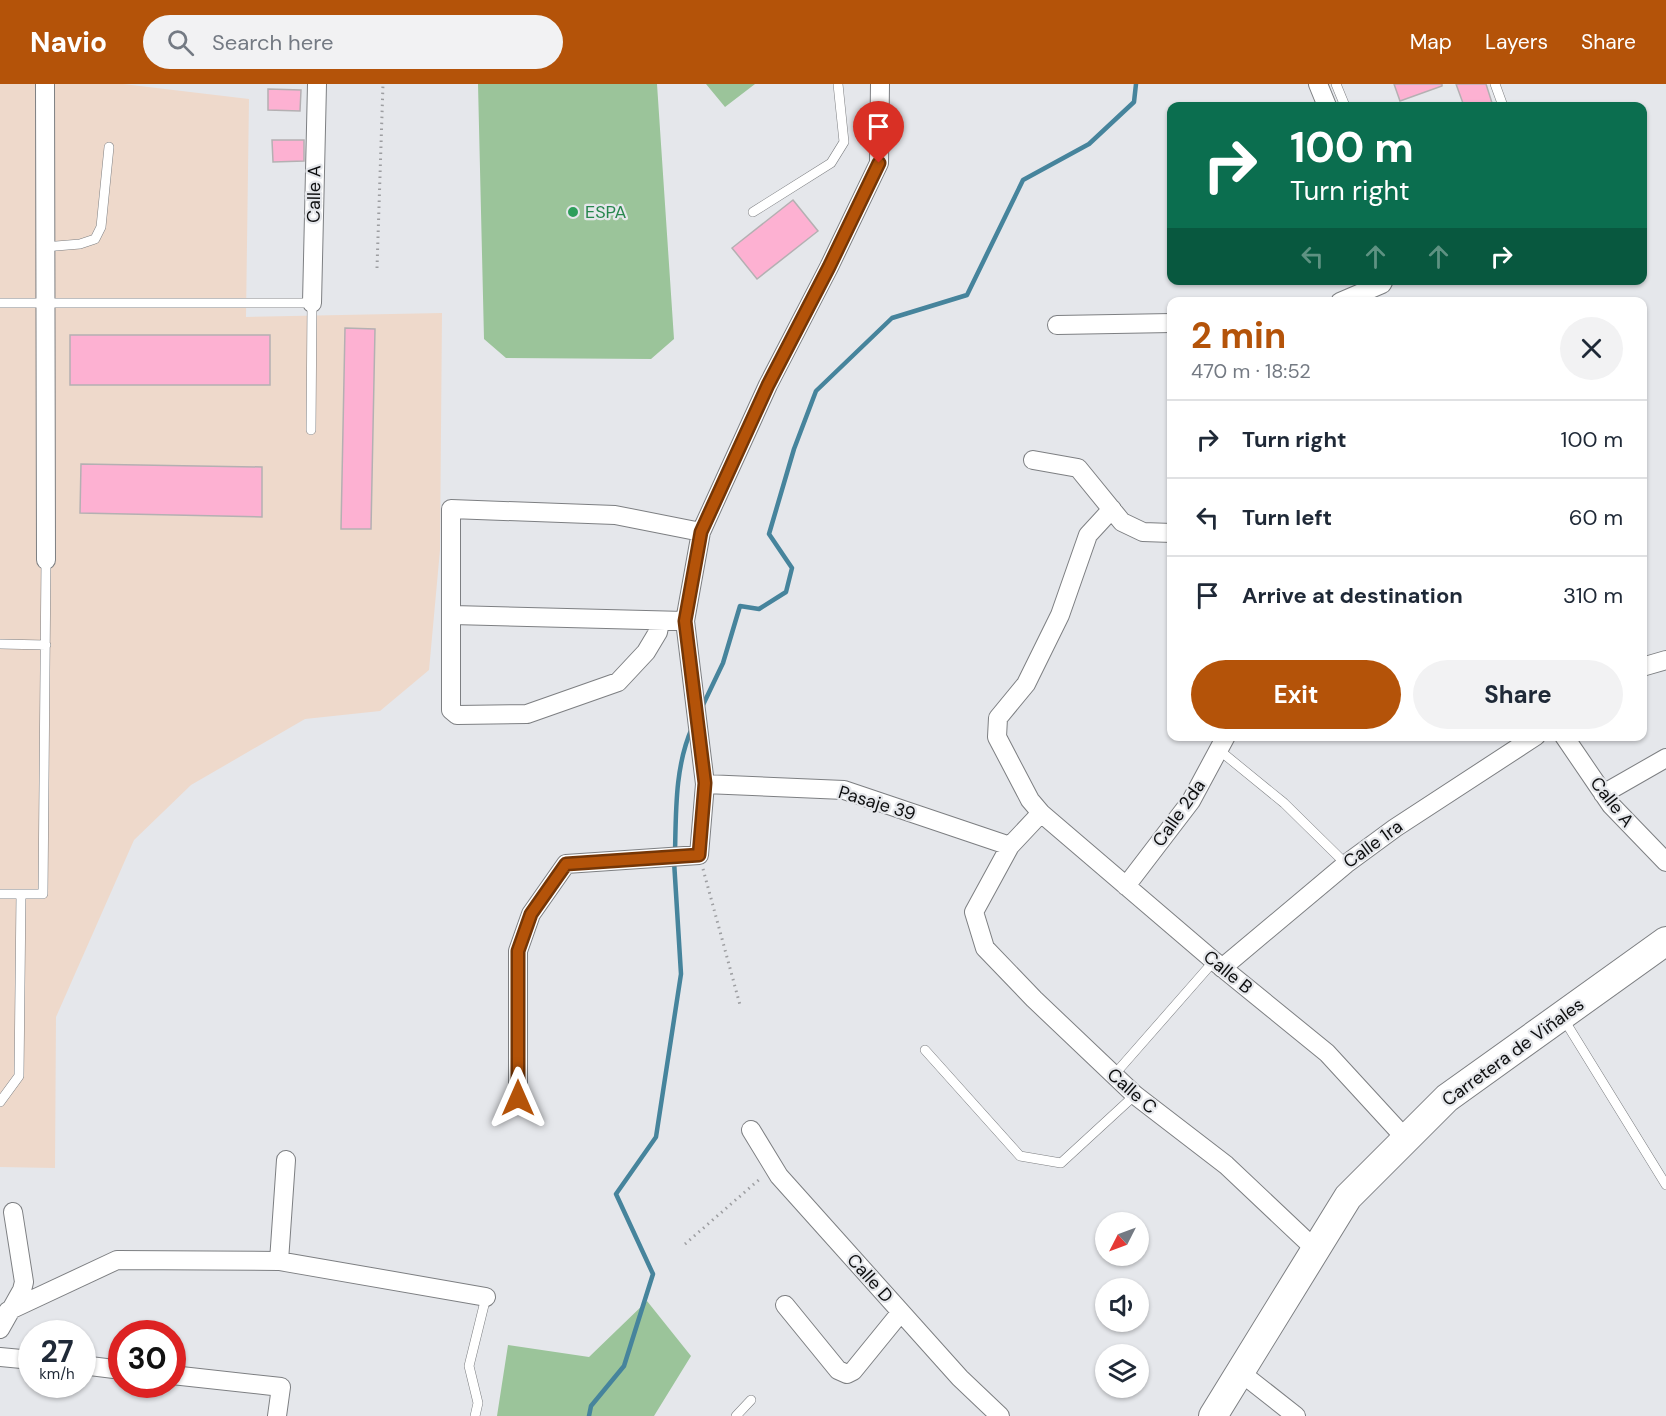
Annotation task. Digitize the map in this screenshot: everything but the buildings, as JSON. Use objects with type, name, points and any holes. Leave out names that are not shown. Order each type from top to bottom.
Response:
[{"type":"main road","name":"Carretera de Viñales","points":[[1213,1416],[1348,1197],[1447,1098],[1666,941]]},
{"type":"street","points":[[45,84],[46,560]]},
{"type":"street","name":"Calle A","points":[[312,303],[317,84]]},
{"type":"street","points":[[518,1098],[518,951],[531,914],[566,864],[699,855],[705,783],[693,704],[685,621],[701,532],[768,385],[879,163],[880,84]]},
{"type":"street","points":[[1318,84],[1325,102]]},
{"type":"street","points":[[1354,297],[1380,285]]},
{"type":"street","points":[[1057,325],[1167,323]]},
{"type":"street","points":[[1033,460],[1078,468],[1122,522],[1143,532],[1167,533]]},
{"type":"street","points":[[660,622],[658,632],[646,652],[618,682],[527,714],[457,715],[452,710],[451,509],[615,515],[701,532]]},
{"type":"street","name":"Calle B","points":[[1112,509],[1088,535],[1060,615],[1026,684],[998,718],[997,737],[1030,800],[1041,813],[1218,965],[1327,1053],[1406,1139]]},
{"type":"street","points":[[453,615],[685,621]]},
{"type":"street","points":[[1647,666],[1666,660]]},
{"type":"street","name":"Calle 1ra","points":[[1218,965],[1395,828],[1528,741]]},
{"type":"street","name":"Calle A","points":[[1567,741],[1603,794],[1629,826],[1666,862]]},
{"type":"street","name":"Calle 2da","points":[[1126,886],[1191,801],[1223,743]]},
{"type":"street","points":[[1603,794],[1666,759]]},
{"type":"street","name":"Pasaje 39","points":[[705,783],[844,790],[1010,846]]},
{"type":"street","points":[[1010,846],[1041,813]]},
{"type":"street","name":"Calle C","points":[[1010,846],[974,912],[985,948],[1135,1095],[1226,1165],[1316,1250]]},
{"type":"street","name":"Calle D","points":[[751,1130],[774,1168],[960,1377],[1000,1416]]},
{"type":"street","points":[[279,1261],[286,1160]]},
{"type":"street","points":[[0,1329],[22,1290],[24,1282],[13,1212]]},
{"type":"street","points":[[9,1311],[117,1260],[279,1261],[486,1297]]},
{"type":"street","points":[[785,1305],[838,1370],[848,1374],[854,1371],[901,1312]]},
{"type":"street","points":[[0,1357],[18,1359]]},
{"type":"street","points":[[1240,1372],[1296,1416]]},
{"type":"street","points":[[186,1377],[281,1387],[276,1416]]},
{"type":"lane","points":[[753,212],[831,162],[844,142],[838,84]]},
{"type":"lane","points":[[1336,84],[1343,102]]},
{"type":"lane","points":[[1495,84],[1502,102]]},
{"type":"lane","points":[[44,247],[80,244],[95,238],[101,226],[109,147]]},
{"type":"lane","points":[[0,303],[312,303],[311,430]]},
{"type":"lane","points":[[0,894],[43,894],[46,560]]},
{"type":"lane","points":[[0,644],[46,645]]},
{"type":"lane","points":[[1223,743],[1346,864]]},
{"type":"lane","points":[[0,1102],[19,1076],[21,894]]},
{"type":"lane","points":[[1114,1075],[1218,965]]},
{"type":"lane","points":[[1562,1016],[1666,1185]]},
{"type":"lane","points":[[925,1050],[1020,1156],[1061,1163],[1135,1095]]},
{"type":"lane","points":[[476,1416],[478,1403],[469,1366],[486,1297]]},
{"type":"lane","points":[[736,1416],[751,1400]]},
{"type":"path","points":[[377,268],[383,84]]},
{"type":"path","points":[[699,855],[740,1005]]},
{"type":"path","points":[[685,1244],[725,1206],[774,1168]]},
{"type":"shaded area","points":[[0,84],[123,84],[249,99],[246,317],[442,313],[440,550],[429,670],[380,711],[305,719],[191,785],[134,840],[56,1017],[55,1168],[0,1167]]},
{"type":"green space","name":"ESPA","points":[[478,84],[657,84],[674,339],[651,359],[506,358],[484,339]]},
{"type":"green space","points":[[706,84],[755,84],[725,107]]},
{"type":"green space","points":[[647,1301],[691,1356],[654,1416],[497,1416],[508,1345],[589,1357]]},
{"type":"waterway","points":[[702,707],[723,663],[740,606],[759,609],[786,592],[792,568],[769,534],[794,449],[816,391],[892,318],[967,295],[1023,180],[1089,144],[1134,102],[1136,84]]},
{"type":"waterway","points":[[675,853],[679,773],[692,728]]},
{"type":"waterway","points":[[589,1416],[591,1406],[624,1366],[653,1274],[616,1194],[656,1137],[681,974],[674,861]]},
{"type":"place","name":"ESPA","points":[[573,212]]},
{"type":"route","points":[[518,1098],[518,951],[531,914],[566,864],[699,855],[705,783],[693,704],[685,621],[701,532],[768,385],[879,163]]}]
